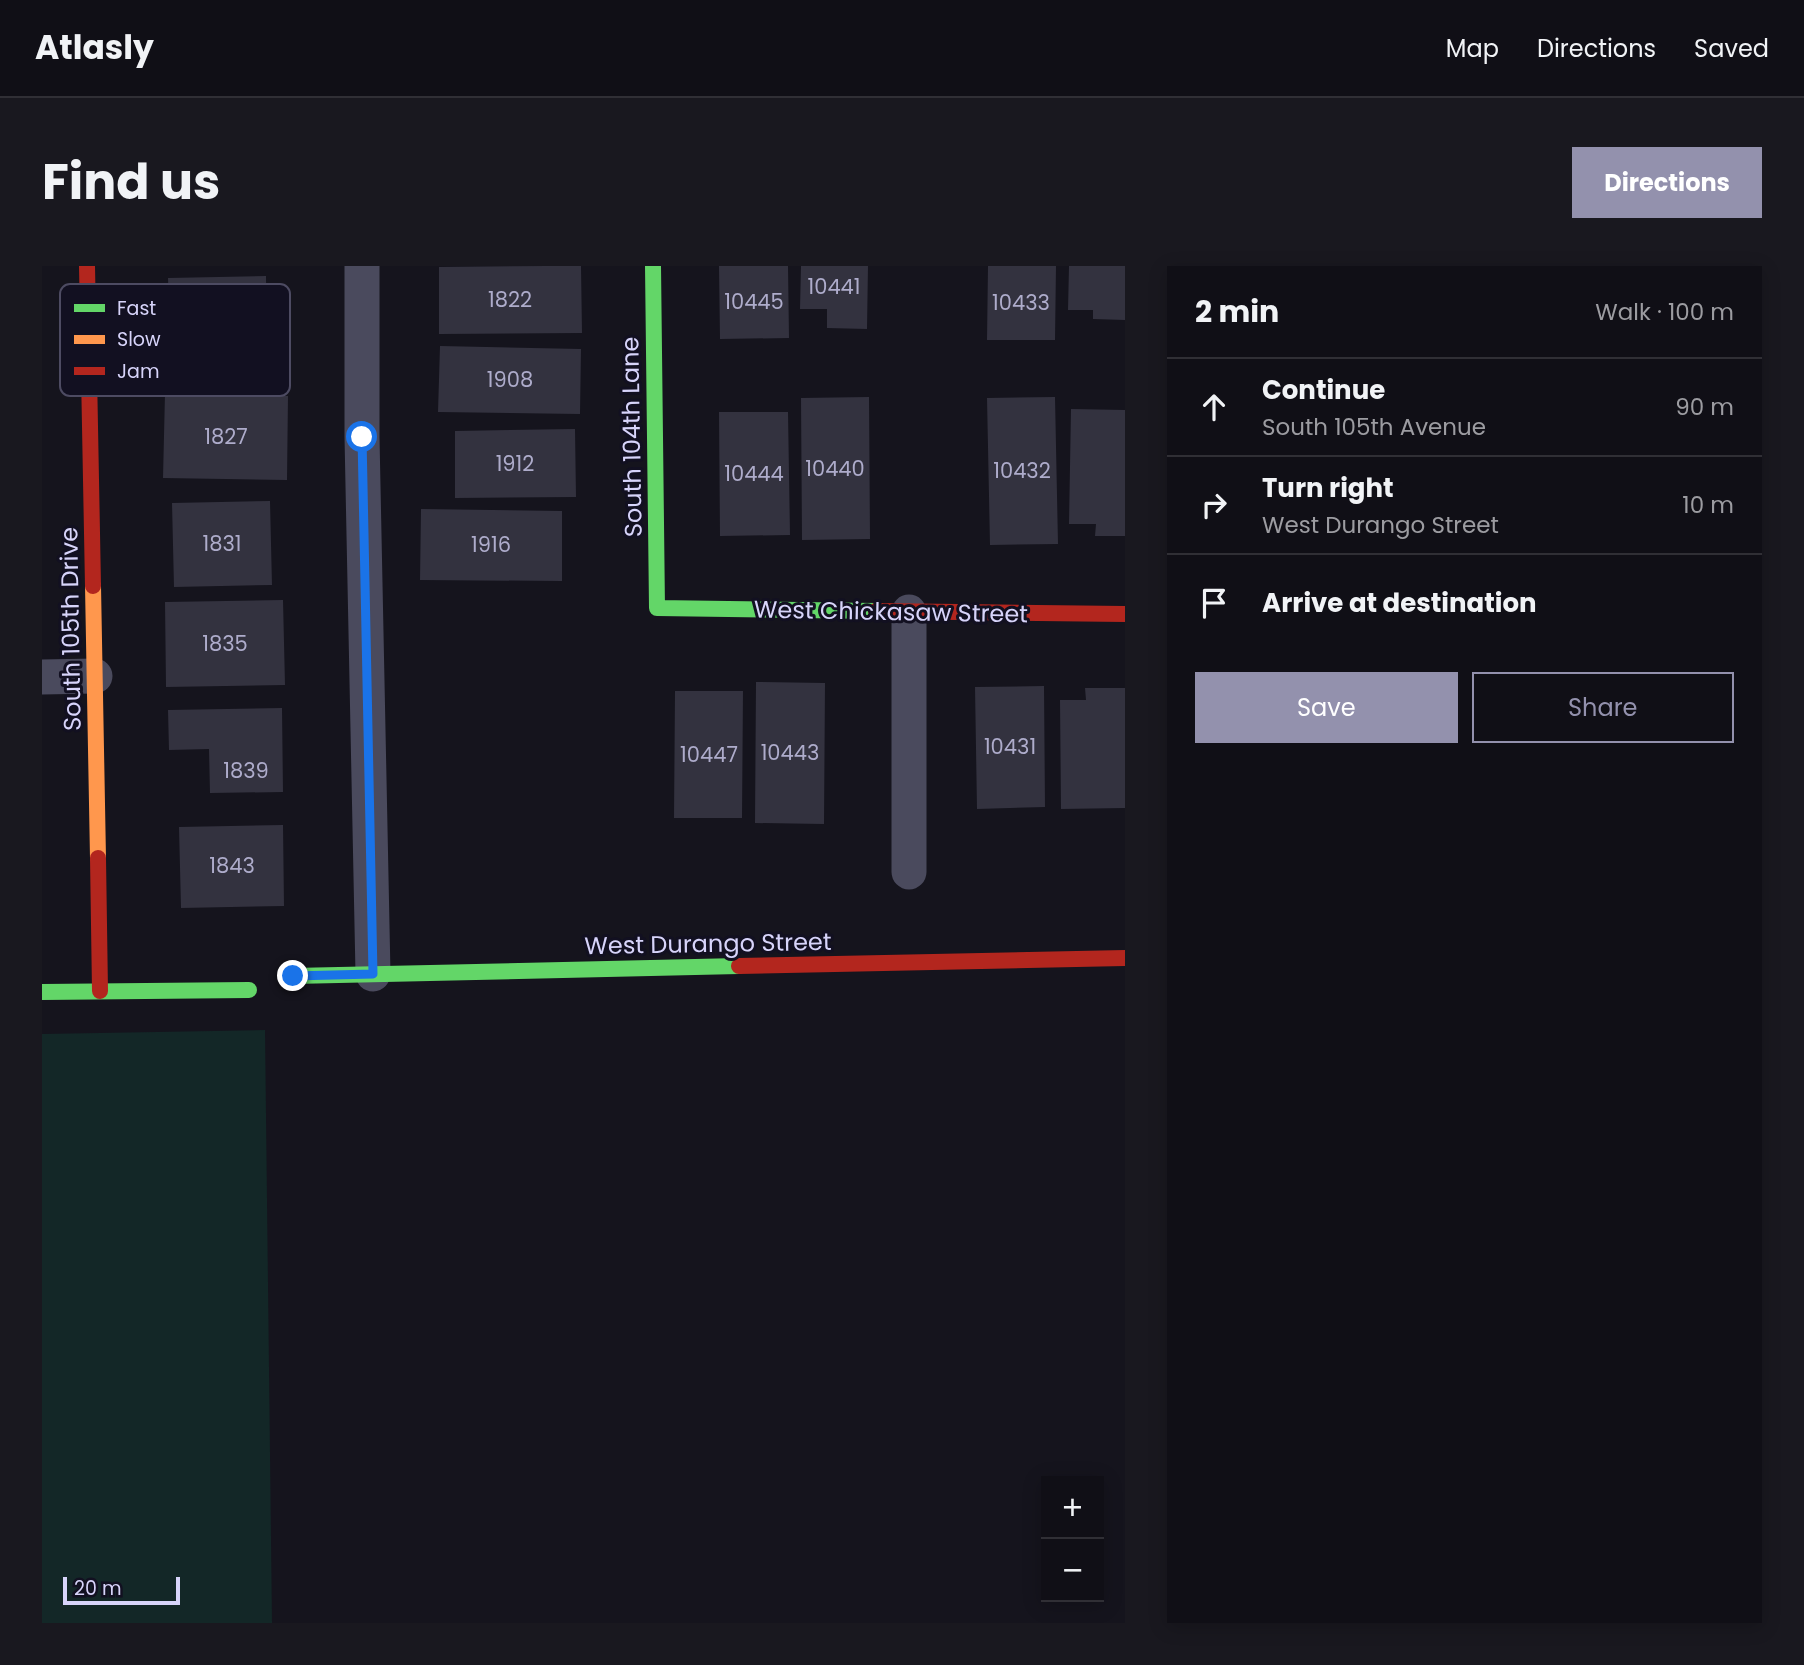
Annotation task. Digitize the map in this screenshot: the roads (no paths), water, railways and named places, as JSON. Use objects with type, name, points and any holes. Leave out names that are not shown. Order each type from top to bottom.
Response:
[{"type":"street","name":"South 105th Drive","points":[[87,266],[87,284]]},
{"type":"street","points":[[362,266],[362,437],[373,974]]},
{"type":"street","name":"South 104th Lane","points":[[653,266],[657,608]]},
{"type":"street","name":"South 105th Drive","points":[[90,396],[100,991]]},
{"type":"street","name":"West Chickasaw Street","points":[[657,608],[1125,614]]},
{"type":"street","points":[[909,612],[909,872]]},
{"type":"street","points":[[42,677],[95,676]]},
{"type":"street","name":"West Durango Street","points":[[293,976],[1125,958]]},
{"type":"street","points":[[42,992],[249,990]]}]
